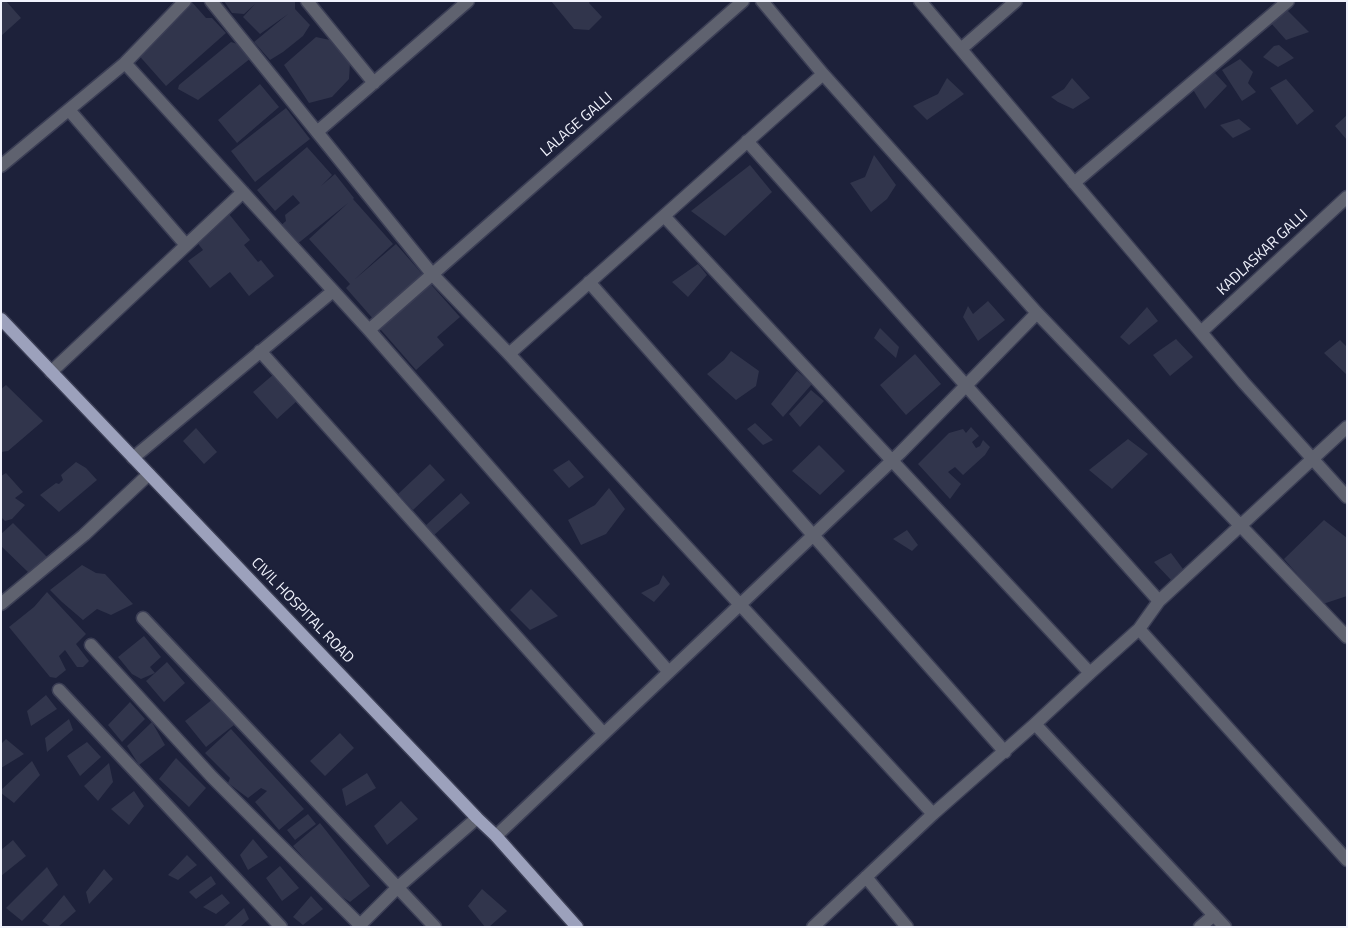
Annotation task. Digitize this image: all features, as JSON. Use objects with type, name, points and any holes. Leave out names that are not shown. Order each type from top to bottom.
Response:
[{"type":"main road","name":"CIVIL HOSPITAL ROAD","points":[[1,319],[496,836],[578,927]]},
{"type":"street","points":[[1,166],[124,63],[185,1]]},
{"type":"street","points":[[210,1],[432,274],[509,354],[933,814]]},
{"type":"street","points":[[307,1],[374,83]]},
{"type":"street","points":[[317,132],[468,1]]},
{"type":"street","name":"LALAGE GALLI","points":[[369,330],[743,1]]},
{"type":"street","points":[[762,1],[823,74],[1037,313],[1347,637]]},
{"type":"street","points":[[920,1],[1201,332],[1347,497]]},
{"type":"street","points":[[961,49],[1016,1]]},
{"type":"street","points":[[1074,183],[1288,1]]},
{"type":"street","points":[[124,63],[369,330],[668,671]]},
{"type":"street","points":[[509,354],[823,74]]},
{"type":"street","points":[[69,110],[186,245]]},
{"type":"street","points":[[747,142],[1159,601]]},
{"type":"street","points":[[51,372],[242,192]]},
{"type":"street","name":"KADLASKAR GALLI","points":[[1201,332],[1347,197]]},
{"type":"street","points":[[664,216],[1090,673]]},
{"type":"street","points":[[589,282],[1005,752]]},
{"type":"street","points":[[133,458],[333,291]]},
{"type":"street","points":[[496,836],[668,671],[892,461],[1037,313]]},
{"type":"street","points":[[260,351],[603,734]]},
{"type":"street","points":[[813,927],[933,814],[1005,752],[1139,629],[1159,601],[1347,427]]},
{"type":"street","points":[[1,604],[84,535],[149,474]]},
{"type":"street","points":[[143,618],[435,927]]},
{"type":"street","points":[[1139,629],[1347,860]]},
{"type":"street","points":[[91,645],[212,777],[359,926],[398,887],[477,818]]},
{"type":"street","points":[[59,690],[281,927]]},
{"type":"street","points":[[1035,724],[1225,927]]},
{"type":"street","points":[[866,877],[907,927]]},
{"type":"street","points":[[1200,927],[1214,915]]},
{"type":"building","points":[[1,1],[6,1],[21,18],[1,36]]},
{"type":"building","points":[[191,1],[206,18],[212,18],[226,33],[166,86],[135,51]]},
{"type":"building","points":[[224,1],[295,1],[295,9],[310,25],[303,36],[270,60],[254,42],[288,14],[260,34],[243,17],[255,4],[244,14],[232,13]]},
{"type":"building","points":[[551,1],[590,1],[589,3],[602,17],[589,30],[574,29]]},
{"type":"building","points":[[1286,9],[1309,32],[1286,40],[1270,22]]},
{"type":"building","points":[[316,37],[330,40],[350,63],[349,79],[332,97],[309,103],[284,65]]},
{"type":"building","points":[[231,42],[241,45],[251,58],[198,100],[178,89],[179,85]]},
{"type":"building","points":[[1279,45],[1294,58],[1278,67],[1263,57],[1274,46]]},
{"type":"building","points":[[1240,59],[1253,72],[1248,83],[1256,92],[1242,101],[1222,70]]},
{"type":"building","points":[[1215,73],[1227,86],[1205,109],[1192,88]]},
{"type":"building","points":[[947,78],[964,94],[927,120],[913,106],[938,94]]},
{"type":"building","points":[[1072,78],[1090,98],[1073,109],[1051,97],[1064,89]]},
{"type":"building","points":[[1286,79],[1314,111],[1297,125],[1270,88]]},
{"type":"building","points":[[260,84],[279,107],[237,143],[218,120]]},
{"type":"building","points":[[286,108],[310,139],[255,182],[231,151]]},
{"type":"building","points":[[1347,115],[1347,140],[1335,126]]},
{"type":"building","points":[[1239,119],[1251,129],[1233,138],[1220,125]]},
{"type":"building","points":[[307,147],[332,175],[321,186],[335,174],[353,199],[393,244],[354,280],[396,244],[425,277],[375,321],[346,288],[350,284],[309,239],[348,203],[296,245],[280,226],[286,221],[285,215],[300,203],[293,195],[275,211],[257,190]]},
{"type":"building","points":[[874,155],[896,185],[887,199],[871,212],[850,183],[865,177]]},
{"type":"building","points":[[750,165],[772,192],[725,236],[691,211]]},
{"type":"building","points":[[229,214],[250,240],[244,245],[258,262],[261,260],[274,276],[249,296],[230,272],[210,288],[188,261],[203,250],[196,241]]},
{"type":"building","points":[[698,264],[707,275],[688,297],[672,282]]},
{"type":"building","points":[[427,280],[460,317],[437,337],[444,345],[416,370],[381,330],[381,320]]},
{"type":"building","points":[[988,301],[1005,320],[978,341],[963,317],[968,306],[973,314]]},
{"type":"building","points":[[1147,307],[1158,321],[1129,345],[1120,337]]},
{"type":"building","points":[[880,328],[899,347],[896,358],[874,338]]},
{"type":"building","points":[[1176,339],[1193,357],[1170,376],[1153,355]]},
{"type":"building","points":[[1340,340],[1347,347],[1347,375],[1324,353]]},
{"type":"building","points":[[731,351],[759,371],[756,386],[736,400],[707,374],[724,360]]},
{"type":"building","points":[[915,354],[941,384],[906,415],[880,385]]},
{"type":"building","points":[[797,371],[812,384],[783,417],[771,404]]},
{"type":"building","points":[[274,374],[297,401],[277,419],[253,392]]},
{"type":"building","points":[[6,385],[43,421],[8,451],[1,452],[1,389]]},
{"type":"building","points":[[811,390],[824,401],[800,427],[789,414]]},
{"type":"building","points":[[755,423],[773,440],[763,445],[747,429]]},
{"type":"building","points":[[971,427],[979,436],[972,442],[976,448],[980,446],[983,440],[990,447],[985,455],[963,475],[955,467],[948,472],[961,484],[950,499],[918,464],[949,433],[963,429],[966,433]]},
{"type":"building","points":[[196,428],[217,452],[204,464],[183,441]]},
{"type":"building","points":[[1128,439],[1148,454],[1112,489],[1089,470]]},
{"type":"building","points":[[819,445],[845,471],[820,495],[792,471]]},
{"type":"building","points":[[569,460],[584,477],[569,488],[553,470]]},
{"type":"building","points":[[76,462],[86,468],[97,480],[59,512],[40,495],[56,483],[59,484],[63,480],[61,475]]},
{"type":"building","points":[[430,464],[445,480],[413,510],[398,494]]},
{"type":"building","points":[[6,473],[23,492],[15,498],[25,505],[12,519],[5,521],[1,517],[1,476]]},
{"type":"building","points":[[609,488],[625,509],[606,534],[581,545],[568,520],[595,505]]},
{"type":"building","points":[[461,493],[470,503],[433,536],[424,527]]},
{"type":"building","points":[[1324,520],[1347,538],[1347,596],[1323,604],[1284,559]]},
{"type":"building","points":[[13,523],[48,558],[36,571],[29,573],[1,546],[1,534]]},
{"type":"building","points":[[907,530],[918,545],[912,551],[893,539]]},
{"type":"building","points":[[1171,553],[1183,569],[1171,580],[1154,562]]},
{"type":"building","points":[[82,565],[96,573],[105,574],[133,604],[111,615],[97,609],[83,620],[50,590]]},
{"type":"building","points":[[663,575],[670,584],[654,602],[641,593],[659,584]]},
{"type":"building","points":[[531,589],[558,616],[530,630],[510,610]]},
{"type":"building","points":[[47,592],[86,634],[76,644],[89,661],[83,667],[77,667],[65,650],[59,656],[66,670],[56,678],[50,677],[9,627],[34,607]]},
{"type":"building","points":[[144,636],[161,657],[150,667],[155,673],[141,679],[132,674],[118,657]]},
{"type":"building","points":[[167,662],[185,683],[164,702],[146,681]]},
{"type":"building","points":[[46,695],[57,709],[31,726],[27,711]]},
{"type":"building","points":[[213,699],[234,725],[206,747],[185,721]]},
{"type":"building","points":[[130,702],[145,719],[122,742],[108,725]]},
{"type":"building","points":[[69,719],[73,730],[47,752],[45,738]]},
{"type":"building","points":[[152,722],[165,745],[139,765],[127,746]]},
{"type":"building","points":[[231,729],[304,809],[279,830],[255,802],[267,791],[261,788],[248,798],[228,783],[230,778],[205,753]]},
{"type":"building","points":[[340,733],[354,748],[325,776],[310,761]]},
{"type":"building","points":[[6,739],[24,754],[1,768],[1,744]]},
{"type":"building","points":[[87,742],[101,757],[80,776],[67,756]]},
{"type":"building","points":[[176,758],[206,788],[189,807],[159,779]]},
{"type":"building","points":[[32,761],[40,775],[14,803],[1,793],[1,790]]},
{"type":"building","points":[[109,763],[113,782],[98,801],[84,786]]},
{"type":"building","points":[[367,773],[376,788],[346,806],[342,789]]},
{"type":"building","points":[[134,791],[144,806],[129,825],[111,809]]},
{"type":"building","points":[[401,801],[418,819],[387,845],[374,826]]},
{"type":"building","points":[[308,814],[316,824],[295,840],[287,830]]},
{"type":"building","points":[[320,823],[370,886],[350,902],[333,891],[293,846]]},
{"type":"building","points":[[253,839],[268,857],[248,870],[240,855]]},
{"type":"building","points":[[13,840],[26,856],[1,876],[1,850]]},
{"type":"building","points":[[187,855],[197,865],[178,880],[168,875]]},
{"type":"building","points":[[280,866],[299,888],[282,901],[266,878]]},
{"type":"building","points":[[47,867],[58,885],[22,921],[6,908]]},
{"type":"building","points":[[104,869],[113,879],[89,904],[86,892]]},
{"type":"building","points":[[211,876],[216,884],[196,899],[189,892]]},
{"type":"building","points":[[482,889],[507,911],[489,927],[485,927],[468,906]]},
{"type":"building","points":[[222,894],[230,903],[216,914],[203,907]]},
{"type":"building","points":[[64,895],[76,911],[58,927],[51,927],[42,921]]},
{"type":"building","points":[[311,896],[323,909],[303,925],[293,917]]},
{"type":"building","points":[[244,908],[249,919],[240,927],[223,927]]}]
